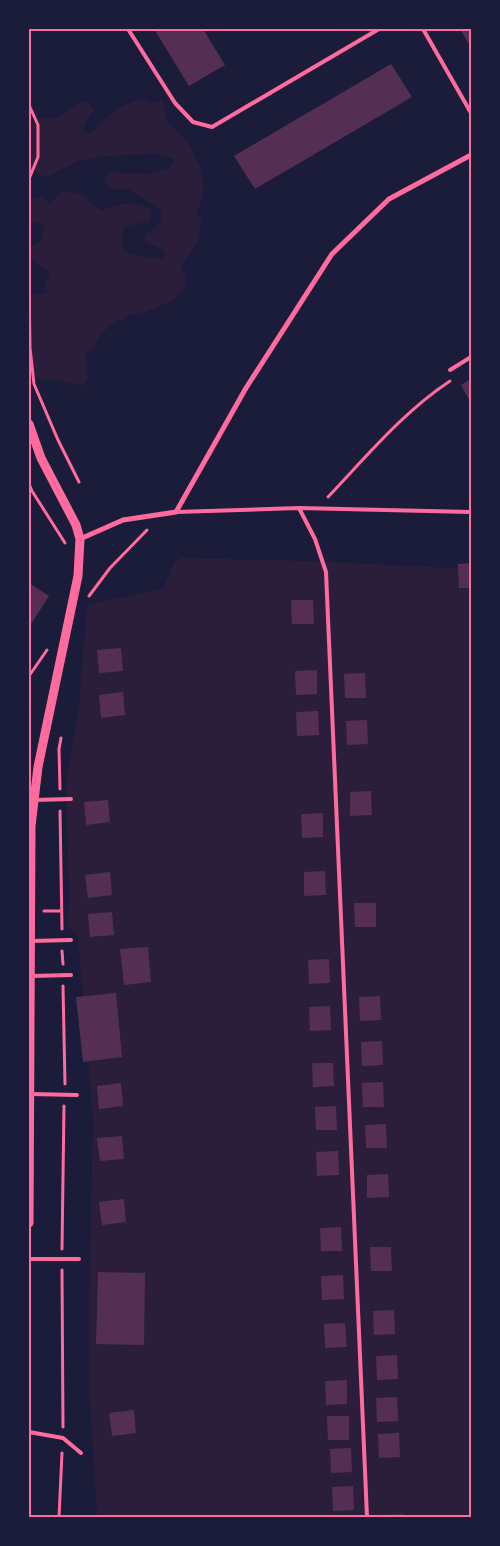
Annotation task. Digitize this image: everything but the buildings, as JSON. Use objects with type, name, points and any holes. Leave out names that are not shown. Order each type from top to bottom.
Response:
[{"type":"street","points":[[80,540],[123,520],[176,512],[246,388],[332,254],[390,199],[471,155]]},
{"type":"street","points":[[29,424],[41,458],[76,525],[80,540],[78,576],[38,767],[30,840],[29,1223]]},
{"type":"lane","points":[[128,29],[175,103],[193,122],[212,127],[379,29]]},
{"type":"lane","points":[[423,29],[471,113]]},
{"type":"lane","points":[[450,370],[471,357]]},
{"type":"lane","points":[[176,512],[299,508],[471,512]]},
{"type":"lane","points":[[299,508],[315,539],[326,572],[367,1517]]},
{"type":"lane","points":[[34,800],[71,799]]},
{"type":"lane","points":[[31,941],[71,940]]},
{"type":"lane","points":[[31,976],[71,975]]},
{"type":"lane","points":[[30,1094],[77,1095]]},
{"type":"lane","points":[[29,1259],[79,1259]]},
{"type":"lane","points":[[29,1432],[63,1438],[81,1453]]},
{"type":"path","points":[[29,105],[38,125],[38,157],[29,180]]},
{"type":"path","points":[[29,283],[30,348],[34,384],[58,440],[79,482]]},
{"type":"path","points":[[318,509],[392,430],[433,392],[452,380],[450,370]]},
{"type":"path","points":[[29,484],[67,547]]},
{"type":"path","points":[[86,600],[110,568],[146,530],[154,526]]},
{"type":"path","points":[[59,1517],[63,1438],[62,1259],[65,1095],[59,749],[62,731]]},
{"type":"path","points":[[44,911],[61,911]]},
{"type":"shaded area","points":[[143,98],[152,103],[162,100],[169,123],[187,143],[202,171],[203,192],[196,212],[202,221],[197,243],[181,267],[186,277],[185,288],[173,300],[148,311],[125,317],[102,332],[94,348],[85,355],[88,377],[83,386],[56,380],[29,379],[29,296],[47,292],[45,282],[50,273],[29,258],[31,247],[41,242],[44,227],[40,223],[29,222],[29,200],[41,197],[50,204],[63,190],[84,196],[101,211],[127,203],[146,207],[152,211],[149,222],[126,226],[123,231],[122,248],[130,254],[162,259],[166,256],[164,250],[145,242],[145,236],[161,222],[161,211],[129,189],[111,190],[104,182],[108,172],[150,174],[169,168],[174,159],[158,154],[107,156],[81,160],[49,176],[42,176],[29,167],[29,138],[34,119],[60,117],[77,104],[88,102],[94,110],[82,130],[91,134],[114,112]]},
{"type":"shaded area","points":[[183,558],[313,561],[471,569],[471,1517],[97,1517],[89,1386],[93,1122],[78,934],[68,928],[69,891],[66,786],[79,705],[87,605],[164,588],[174,562]]}]
